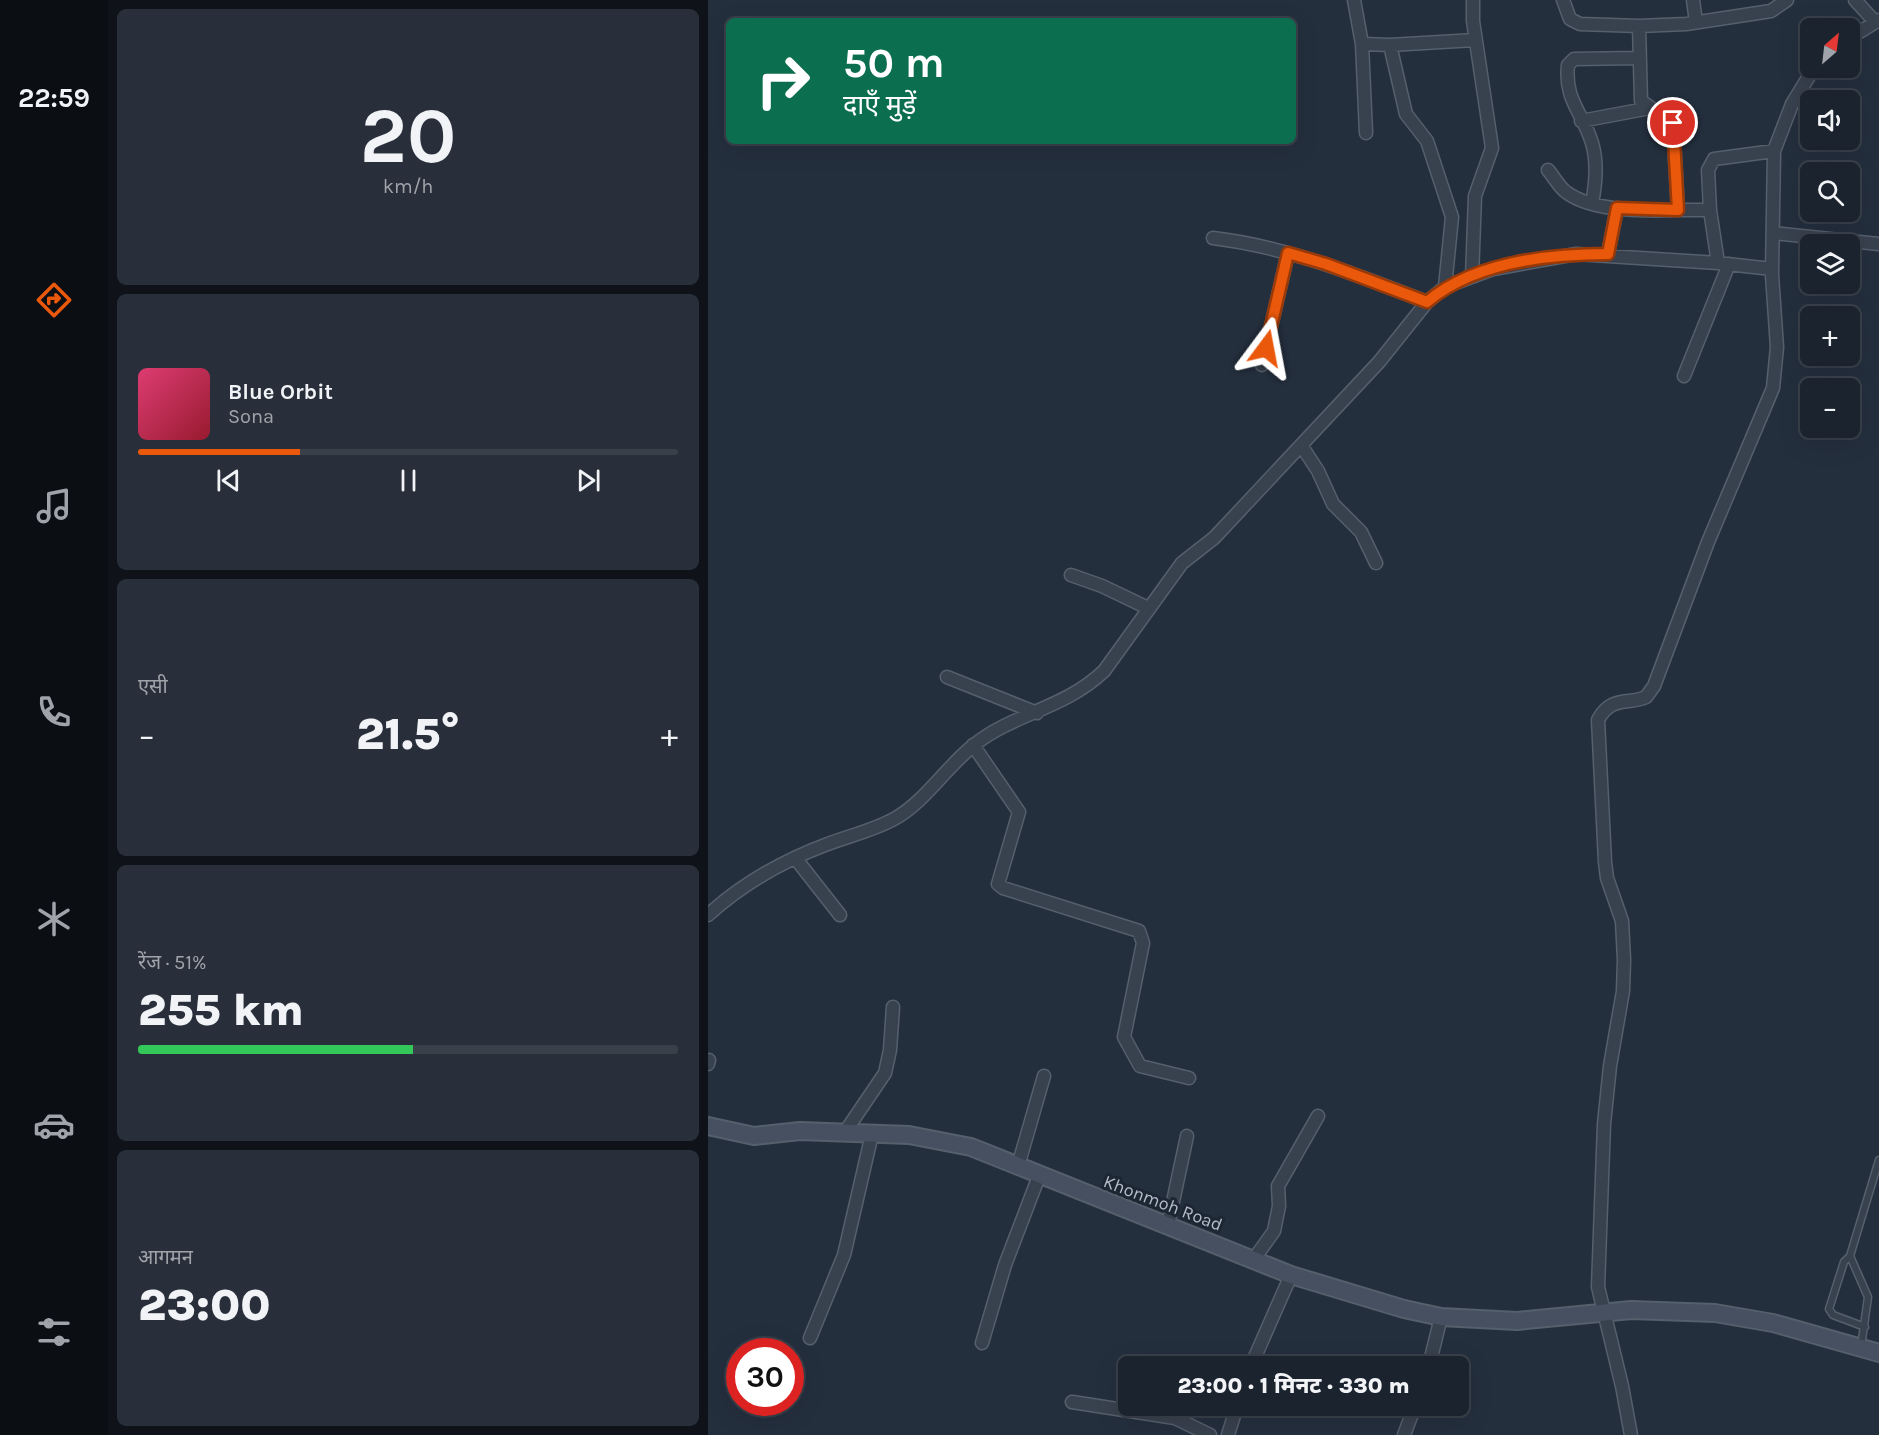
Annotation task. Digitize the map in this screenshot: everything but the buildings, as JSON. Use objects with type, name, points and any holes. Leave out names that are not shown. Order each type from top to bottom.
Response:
[{"type":"main road","name":"Khonmoh Road","points":[[708,1126],[754,1136],[800,1131],[909,1135],[971,1147],[1291,1275],[1404,1309],[1441,1317],[1517,1321],[1631,1310],[1714,1313],[1773,1323],[1879,1353]]},
{"type":"street","points":[[1354,0],[1362,44],[1366,134]]},
{"type":"street","points":[[1472,277],[1475,196],[1492,148],[1475,40],[1473,0]]},
{"type":"street","points":[[1563,0],[1570,18],[1580,24],[1640,27],[1696,22],[1771,11],[1787,0]]},
{"type":"street","points":[[1694,0],[1696,22]]},
{"type":"street","points":[[1856,0],[1877,21],[1860,32]]},
{"type":"street","points":[[1640,27],[1638,58],[1640,98],[1650,108],[1671,120],[1674,126],[1678,210]]},
{"type":"street","points":[[1362,44],[1390,45],[1475,40]]},
{"type":"street","points":[[1390,45],[1406,114],[1427,141],[1450,211],[1452,224],[1445,287]]},
{"type":"street","points":[[1592,203],[1596,168],[1593,145],[1568,93],[1567,67],[1571,60],[1638,58]]},
{"type":"street","points":[[1631,1435],[1598,1287],[1604,1124],[1610,1066],[1623,991],[1624,960],[1622,921],[1607,878],[1605,862],[1599,720],[1601,714],[1622,700],[1646,698],[1654,686],[1708,542],[1773,388],[1776,366],[1772,269],[1774,151],[1792,104],[1808,78]]},
{"type":"street","points":[[1581,121],[1650,108]]},
{"type":"street","points":[[1684,376],[1723,263],[1710,210],[1708,170],[1714,159],[1774,151]]},
{"type":"street","points":[[1548,170],[1568,194],[1592,203],[1617,208],[1710,210]]},
{"type":"street","points":[[1608,254],[1617,208]]},
{"type":"street","points":[[1773,233],[1879,244]]},
{"type":"street","points":[[1213,238],[1249,243],[1326,264],[1427,302]]},
{"type":"street","points":[[1262,365],[1288,253]]},
{"type":"street","points":[[708,915],[738,890],[823,846],[879,826],[903,813],[974,745],[993,732],[1075,695],[1104,671],[1182,563],[1214,538],[1380,362],[1427,302],[1445,287],[1492,269],[1576,254],[1608,254],[1772,269]]},
{"type":"street","points":[[1301,445],[1318,471],[1333,504],[1361,532],[1376,563]]},
{"type":"street","points":[[1071,575],[1102,586],[1148,608]]},
{"type":"street","points":[[947,677],[1037,713]]},
{"type":"street","points":[[974,745],[1019,812],[998,884],[1003,888],[1139,931],[1143,943],[1123,1031],[1124,1037],[1140,1066],[1189,1078]]},
{"type":"street","points":[[796,860],[840,915]]},
{"type":"street","points":[[845,1132],[885,1073],[890,1050],[893,1007]]},
{"type":"street","points":[[1018,1166],[1044,1076]]},
{"type":"street","points":[[1254,1259],[1274,1231],[1279,1206],[1278,1186],[1318,1116]]},
{"type":"street","points":[[810,1338],[844,1255],[872,1134]]},
{"type":"street","points":[[1168,1225],[1187,1136]]},
{"type":"street","points":[[982,1343],[1005,1265],[1039,1176]]},
{"type":"street","points":[[1255,1356],[1291,1275]]},
{"type":"street","points":[[1431,1356],[1441,1317]]},
{"type":"street","points":[[1072,1402],[1175,1419],[1210,1435]]},
{"type":"street","points":[[1228,1435],[1234,1416]]},
{"type":"street","points":[[1404,1435],[1411,1416]]},
{"type":"lane","points":[[1865,1327],[1833,1315],[1829,1309],[1844,1262],[1850,1256],[1879,1161]]},
{"type":"lane","points":[[1850,1256],[1868,1293],[1861,1348]]},
{"type":"route","points":[[1266,348],[1288,253],[1326,264],[1427,302],[1445,287],[1492,269],[1576,254],[1608,254],[1617,208],[1678,210],[1673,123]]}]
